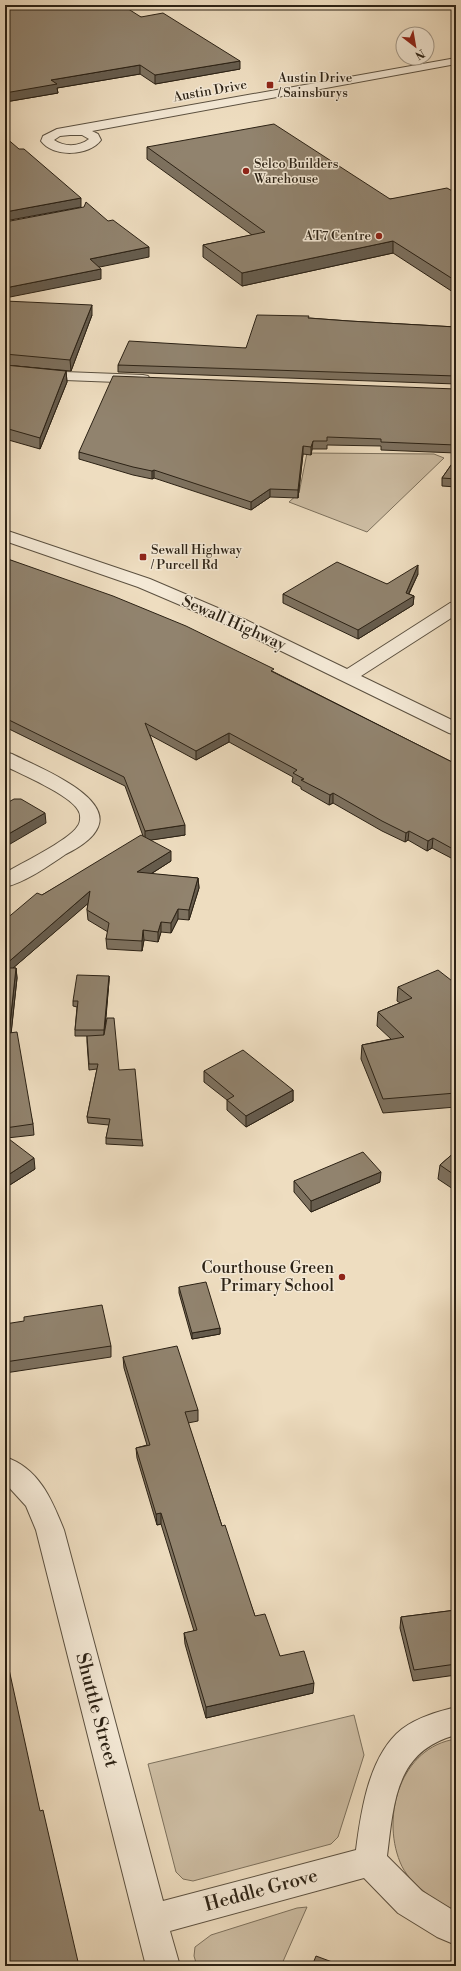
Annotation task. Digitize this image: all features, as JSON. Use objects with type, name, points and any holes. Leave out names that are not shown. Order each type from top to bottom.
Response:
[{"type":"street","name":"Austin Drive","points":[[135,119],[108,130],[95,138],[91,144],[74,148],[55,146],[47,141],[52,135],[70,131],[135,119],[456,61]]},
{"type":"street","points":[[70,131],[86,133],[95,138]]},
{"type":"street","points":[[5,370],[65,376],[159,379]]},
{"type":"street","name":"Sewall Highway","points":[[5,535],[144,583],[240,624],[456,729]]},
{"type":"street","points":[[348,676],[456,607]]},
{"type":"street","points":[[5,758],[76,796],[87,806],[91,818],[87,830],[75,840],[5,881]]},
{"type":"street","name":"Shuttle Street","points":[[5,1468],[16,1476],[38,1500],[50,1530],[163,1966]]},
{"type":"street","points":[[456,1721],[444,1723],[416,1735],[393,1760],[379,1800],[370,1861],[410,1902],[456,1929]]},
{"type":"street","name":"Heddle Grove","points":[[152,1920],[370,1861]]},
{"type":"shaded area","points":[[307,453],[434,454],[444,458],[367,532],[289,502],[299,493]]},
{"type":"shaded area","points":[[354,1715],[364,1755],[338,1837],[331,1844],[193,1881],[183,1879],[176,1872],[148,1764]]},
{"type":"shaded area","points":[[456,1739],[456,1911],[432,1897],[416,1885],[404,1870],[395,1844],[393,1824],[395,1805],[400,1786],[409,1769],[421,1755],[437,1745]]},
{"type":"shaded area","points":[[307,1907],[281,1966],[197,1966],[194,1956],[195,1947],[211,1935],[297,1908]]},
{"type":"building","points":[[5,5],[122,5],[141,17],[163,13],[240,61],[155,75],[140,65],[51,80],[57,84],[5,93]]},
{"type":"building","points":[[274,124],[390,199],[447,188],[456,193],[456,281],[393,241],[242,273],[203,245],[265,232],[147,147]]},
{"type":"building","points":[[5,137],[19,149],[24,149],[81,198],[5,212]]},
{"type":"building","points":[[86,202],[108,221],[113,220],[149,247],[90,259],[101,269],[5,288],[5,222],[84,207]]},
{"type":"building","points":[[5,301],[92,305],[70,360],[5,354]]},
{"type":"building","points":[[257,315],[309,316],[308,318],[456,327],[456,376],[118,365],[129,341],[246,348]]},
{"type":"building","points":[[5,365],[66,371],[40,438],[5,428]]},
{"type":"building","points":[[113,376],[456,389],[456,445],[381,442],[381,439],[327,437],[327,441],[313,441],[311,447],[303,446],[298,490],[270,489],[251,502],[154,470],[152,471],[133,467],[79,452]]},
{"type":"building","points":[[456,458],[456,479],[442,478]]},
{"type":"building","points":[[5,558],[113,596],[186,626],[274,669],[271,671],[456,764],[456,848],[453,849],[433,838],[428,841],[409,831],[406,833],[333,793],[330,795],[301,780],[304,779],[293,773],[297,770],[229,733],[196,751],[145,723],[185,825],[145,831],[124,777],[5,718]]},
{"type":"building","points":[[337,562],[387,584],[418,565],[406,593],[414,596],[358,630],[283,594]]},
{"type":"building","points":[[14,799],[21,799],[45,813],[5,836],[5,804]]},
{"type":"building","points":[[141,835],[171,851],[137,872],[198,878],[189,910],[178,909],[171,923],[161,922],[158,932],[143,930],[142,941],[106,939],[109,923],[87,910],[90,891],[5,965],[5,920],[37,893],[42,895]]},
{"type":"building","points":[[5,968],[16,968],[9,1033],[17,1032],[33,1124],[5,1128]]},
{"type":"building","points":[[438,970],[456,984],[456,1093],[383,1099],[362,1045],[404,1037],[378,1012],[412,998],[398,987]]},
{"type":"building","points":[[77,975],[109,976],[104,1030],[75,1030],[78,1001],[73,1001]]},
{"type":"building","points":[[107,1018],[114,1018],[119,1070],[135,1069],[142,1140],[106,1138],[110,1119],[87,1117],[98,1064],[89,1064],[87,1036],[104,1035]]},
{"type":"building","points":[[243,1050],[293,1090],[246,1116],[227,1100],[234,1096],[204,1071]]},
{"type":"building","points":[[5,1136],[34,1158],[5,1177]]},
{"type":"building","points":[[456,1151],[456,1176],[440,1165]]},
{"type":"building","points":[[363,1152],[381,1172],[311,1201],[294,1181]]},
{"type":"building","points":[[206,1282],[220,1328],[192,1333],[179,1287]]},
{"type":"building","points":[[102,1305],[111,1346],[5,1362],[5,1324],[24,1321],[24,1317]]},
{"type":"building","points":[[177,1346],[198,1410],[185,1412],[222,1526],[225,1525],[255,1616],[265,1614],[280,1656],[304,1651],[314,1683],[206,1707],[184,1633],[197,1630],[161,1513],[156,1514],[136,1448],[150,1445],[123,1357]]},
{"type":"building","points":[[456,1610],[456,1664],[414,1670],[401,1617]]},
{"type":"building","points":[[5,1651],[40,1811],[43,1810],[79,1966],[6,1966]]},
{"type":"building","points":[[316,1956],[343,1966],[312,1966]]},
{"type":"place","name":"Austin Drive / Sainsburys","points":[[270,85]]},
{"type":"place","name":"Selco Builders Warehouse","points":[[246,171]]},
{"type":"place","name":"AT7 Centre","points":[[379,236]]},
{"type":"place","name":"Sewall Highway / Purcell Rd","points":[[143,557]]},
{"type":"place","name":"Courthouse Green Primary School","points":[[342,1277]]}]
